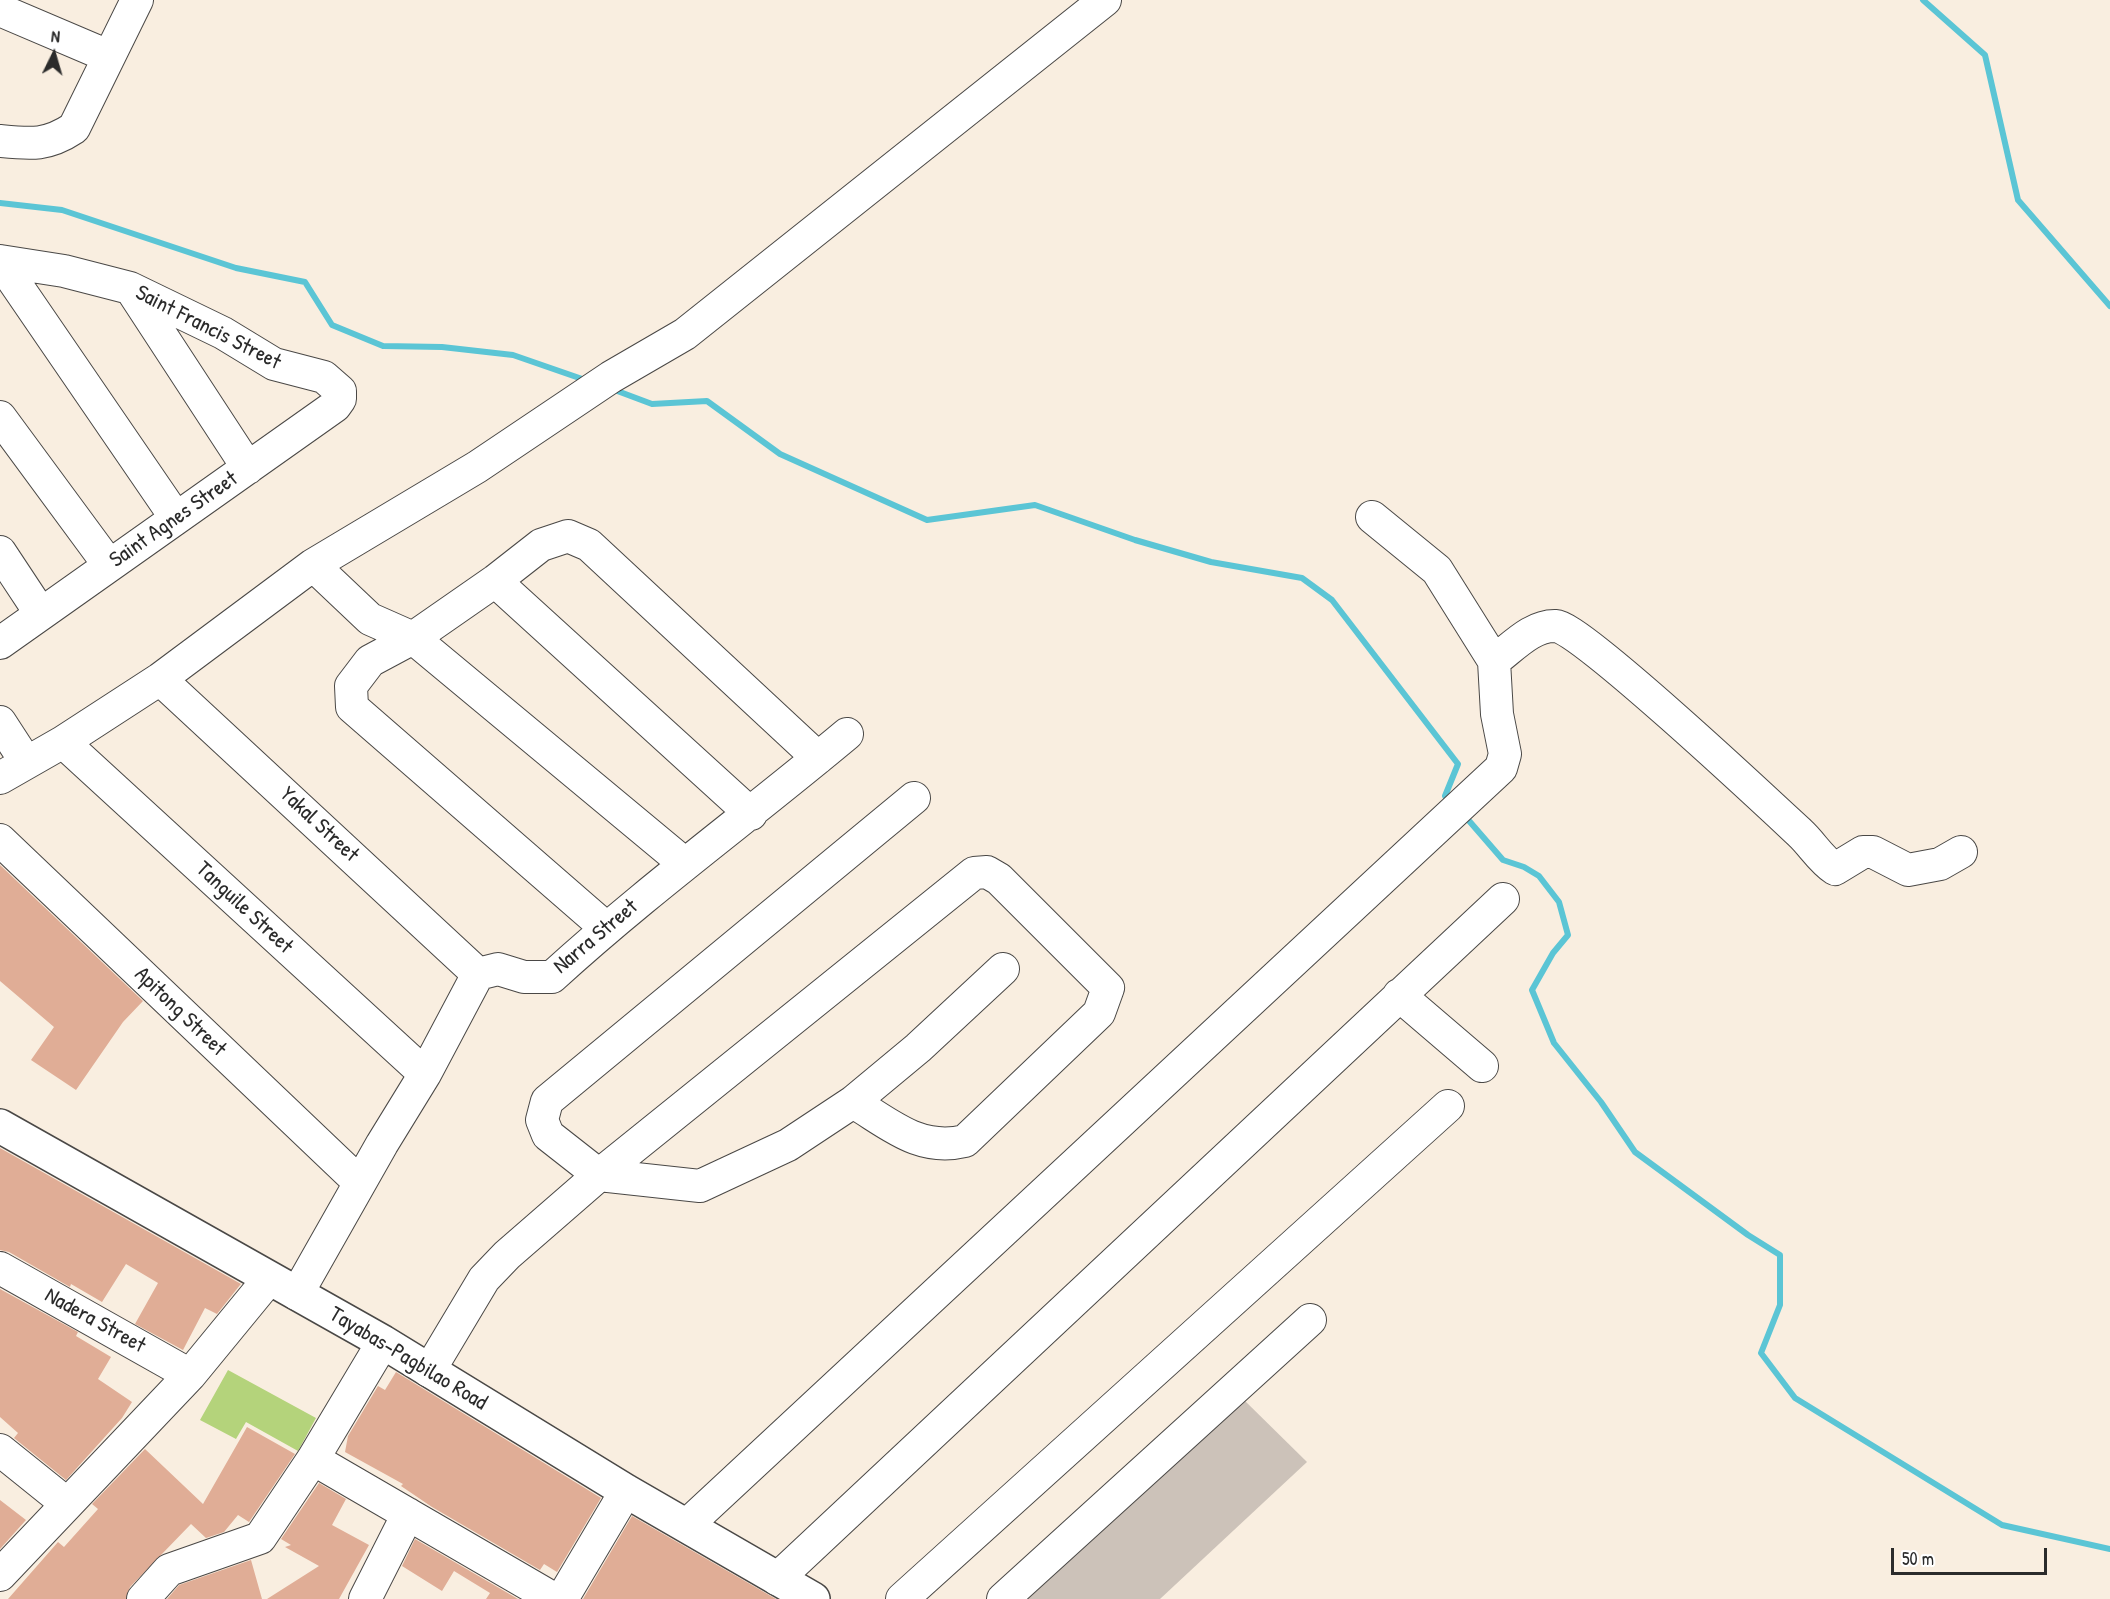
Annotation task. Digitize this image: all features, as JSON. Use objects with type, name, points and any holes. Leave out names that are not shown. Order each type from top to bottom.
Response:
[{"type":"main road","name":"Tayabas-Pagbilao Road","points":[[0,1126],[268,1280],[382,1342],[626,1491],[799,1593]]},
{"type":"street","points":[[0,141],[33,144],[57,139],[74,128],[136,0]]},
{"type":"street","points":[[0,722],[13,770],[63,742],[160,679],[313,565],[477,467],[598,385],[686,334],[1105,0]]},
{"type":"street","points":[[0,10],[108,56]]},
{"type":"street","points":[[0,261],[176,518]]},
{"type":"street","name":"Saint Francis Street","points":[[0,261],[64,271],[130,288],[223,333],[274,364],[324,377],[340,391]]},
{"type":"street","points":[[130,288],[248,468]]},
{"type":"street","name":"Saint Agnes Street","points":[[0,644],[335,406],[340,399],[340,391]]},
{"type":"street","points":[[0,417],[109,565]]},
{"type":"street","points":[[687,1525],[1501,768],[1505,754],[1497,714],[1494,661],[1437,570],[1372,517]]},
{"type":"street","points":[[606,927],[352,707],[351,686],[370,661],[413,638],[495,581],[541,545],[568,536],[590,545],[818,758]]},
{"type":"street","points":[[0,552],[42,615]]},
{"type":"street","points":[[313,565],[370,619],[413,638],[685,864]]},
{"type":"street","points":[[495,581],[751,814]]},
{"type":"street","points":[[1494,661],[1540,627],[1559,626],[1590,647],[1694,736],[1835,868],[1863,852],[1873,852],[1908,870],[1940,864],[1961,852]]},
{"type":"street","name":"Yakal Street","points":[[160,679],[478,974]]},
{"type":"street","name":"Narra Street","points":[[478,974],[498,969],[524,977],[552,976],[606,927],[751,814],[847,734]]},
{"type":"street","name":"Tanguile Street","points":[[63,742],[425,1074]]},
{"type":"street","points":[[914,798],[547,1101],[542,1120],[548,1135],[599,1175],[700,1186],[788,1145],[853,1102],[918,1048],[1003,969]]},
{"type":"street","name":"Apitong Street","points":[[0,840],[360,1183]]},
{"type":"street","points":[[429,1371],[484,1279],[507,1255],[599,1175],[974,873],[987,872],[999,879],[1108,988],[1099,1013],[965,1141],[946,1146],[919,1141],[853,1102]]},
{"type":"street","points":[[799,1593],[1399,995],[1503,899]]},
{"type":"street","points":[[297,1294],[425,1074],[478,974]]},
{"type":"street","points":[[1399,995],[1482,1066]]},
{"type":"street","points":[[902,1599],[1448,1106]]},
{"type":"street","name":"Nadera Street","points":[[0,1268],[190,1375]]},
{"type":"street","points":[[0,1575],[190,1375],[268,1280]]},
{"type":"street","points":[[1003,1599],[1310,1320]]},
{"type":"street","points":[[143,1599],[169,1570],[260,1538],[313,1459],[382,1342]]},
{"type":"street","points":[[0,1450],[66,1503]]},
{"type":"street","points":[[313,1459],[554,1599]]},
{"type":"street","points":[[562,1599],[626,1491]]},
{"type":"street","points":[[365,1599],[408,1514]]},
{"type":"shaded area","points":[[1242,1398],[1307,1462],[1160,1599],[1024,1599]]},
{"type":"green space","points":[[228,1370],[316,1418],[298,1451],[246,1422],[236,1439],[200,1420]]},
{"type":"building","points":[[0,865],[143,1001],[123,1022],[76,1090],[31,1060],[54,1027],[0,981]]},
{"type":"building","points":[[0,1148],[241,1284],[217,1314],[205,1308],[183,1350],[135,1324],[158,1283],[126,1264],[102,1302],[71,1284],[70,1287],[9,1252],[0,1250]]},
{"type":"building","points":[[0,1289],[78,1332],[76,1336],[111,1357],[98,1379],[132,1402],[122,1418],[66,1480],[14,1438],[18,1433],[0,1417]]},
{"type":"building","points":[[396,1372],[601,1498],[557,1572],[544,1564],[540,1570],[432,1507],[401,1486],[403,1484],[345,1452],[348,1436],[378,1386],[385,1390]]},
{"type":"building","points":[[247,1427],[295,1454],[249,1522],[238,1515],[224,1532],[206,1538],[191,1524],[130,1587],[126,1599],[8,1599],[58,1542],[64,1547],[98,1509],[92,1504],[145,1449],[203,1504]]},
{"type":"building","points":[[319,1483],[346,1499],[332,1525],[369,1545],[339,1599],[267,1599],[319,1566],[285,1547],[291,1545],[281,1539]]},
{"type":"building","points":[[0,1500],[26,1520],[0,1549]]},
{"type":"building","points":[[632,1516],[776,1599],[583,1599]]},
{"type":"building","points":[[415,1539],[518,1599],[486,1599],[490,1593],[454,1571],[442,1591],[402,1566]]},
{"type":"building","points":[[251,1560],[262,1599],[167,1599],[179,1585]]},
{"type":"waterway","points":[[1923,0],[1985,55],[2018,200],[2110,306]]},
{"type":"waterway","points":[[0,203],[62,210],[236,268],[305,282],[332,325],[383,346],[442,347],[513,355],[588,381]]},
{"type":"waterway","points":[[612,389],[652,404],[707,401],[780,454],[927,520],[1035,505],[1135,540],[1211,562],[1302,578],[1332,600],[1458,764],[1445,796],[1450,802]]},
{"type":"waterway","points":[[1464,815],[1503,860],[1524,867],[1539,876],[1559,902],[1568,935],[1553,953],[1532,990],[1554,1043],[1601,1102],[1635,1152],[1748,1235],[1780,1255],[1780,1305],[1761,1353],[1795,1398],[2002,1525],[2110,1549]]}]
